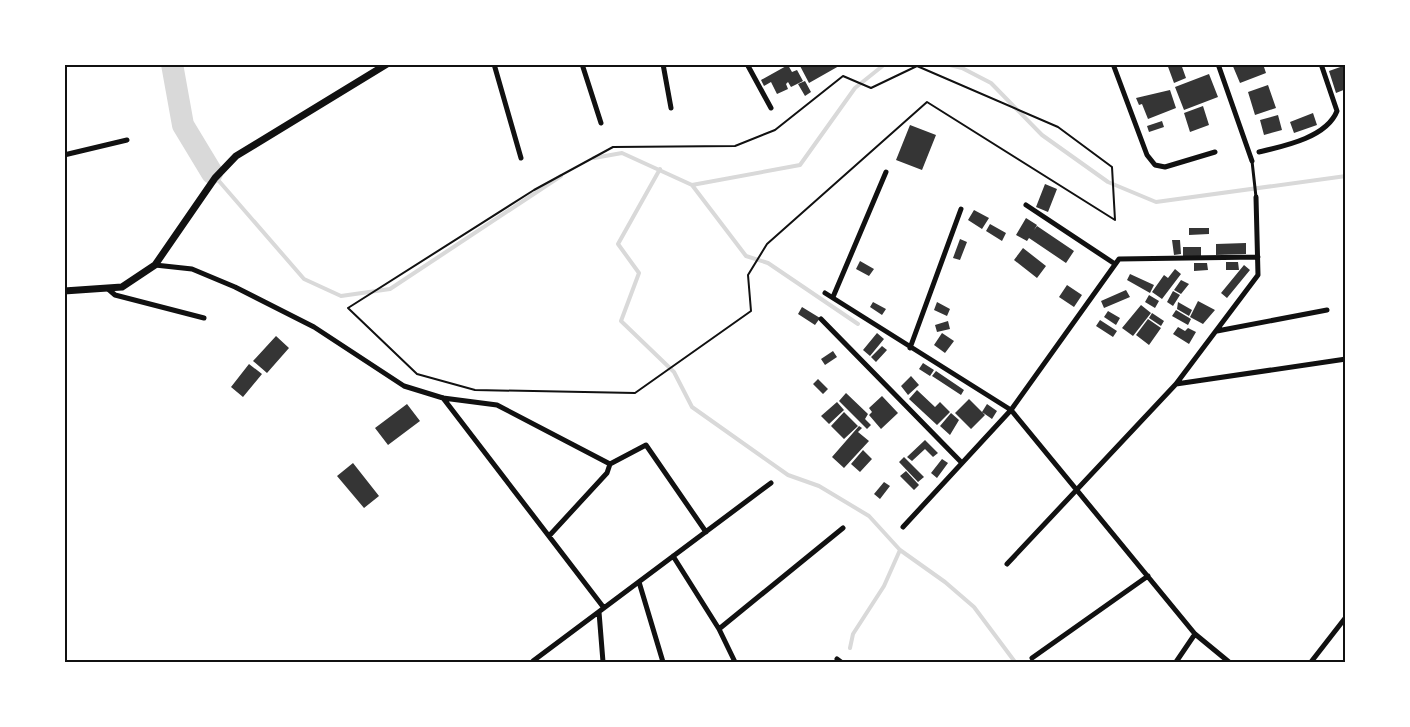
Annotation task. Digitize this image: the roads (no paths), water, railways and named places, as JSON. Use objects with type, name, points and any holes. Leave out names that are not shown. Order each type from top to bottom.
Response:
[{"type":"street","points":[[64,291],[122,287],[154,265],[216,178],[237,156],[387,64]]},
{"type":"street","points":[[494,64],[521,158]]},
{"type":"street","points":[[582,64],[601,123]]},
{"type":"street","points":[[663,64],[671,108]]},
{"type":"street","points":[[747,64],[771,108]]},
{"type":"street","points":[[1113,64],[1147,155],[1155,165],[1165,167],[1215,152]]},
{"type":"street","points":[[1218,64],[1252,160]]},
{"type":"street","points":[[1260,152],[1278,148],[1325,128],[1334,119],[1337,111],[1321,64]]},
{"type":"street","points":[[64,155],[127,140]]},
{"type":"street","points":[[833,297],[886,172]]},
{"type":"street","points":[[1007,564],[1176,384],[1258,275],[1256,197]]},
{"type":"street","points":[[1026,205],[1115,264]]},
{"type":"street","points":[[910,348],[961,209]]},
{"type":"street","points":[[903,527],[1011,410],[1119,259],[1258,257]]},
{"type":"street","points":[[154,265],[192,269],[235,287],[314,327],[404,386],[443,398],[497,405],[610,464]]},
{"type":"street","points":[[107,288],[115,295],[204,318]]},
{"type":"street","points":[[825,293],[1011,410],[1195,634],[1229,663]]},
{"type":"street","points":[[1216,331],[1327,310]]},
{"type":"street","points":[[821,319],[962,464]]},
{"type":"street","points":[[1176,384],[1346,359]]},
{"type":"street","points":[[443,398],[549,536],[601,610],[603,663]]},
{"type":"street","points":[[549,536],[606,473],[610,464],[646,445],[705,532]]},
{"type":"street","points":[[532,661],[771,483]]},
{"type":"street","points":[[719,629],[843,528]]},
{"type":"street","points":[[673,556],[719,629],[735,663]]},
{"type":"street","points":[[1032,658],[1148,576]]},
{"type":"street","points":[[639,582],[663,663]]},
{"type":"street","points":[[1311,663],[1346,617]]},
{"type":"street","points":[[1176,663],[1195,634]]},
{"type":"lane","points":[[1252,160],[1256,197]]},
{"type":"waterway","points":[[172,64],[183,125],[212,173]]},
{"type":"waterway","points":[[594,158],[622,153],[692,185],[800,165],[855,88],[885,64]]},
{"type":"waterway","points":[[946,64],[962,68],[991,83],[1042,135],[1108,182],[1156,202],[1346,176]]},
{"type":"waterway","points":[[660,169],[618,244],[639,273],[621,321],[674,372],[692,407],[788,475],[819,486],[869,516],[900,550],[945,582],[974,607],[1015,662]]},
{"type":"waterway","points":[[212,173],[304,279],[341,296],[390,289],[561,176]]},
{"type":"waterway","points":[[692,185],[746,256],[768,263],[858,324]]},
{"type":"waterway","points":[[850,648],[853,634],[884,586],[900,550]]}]
